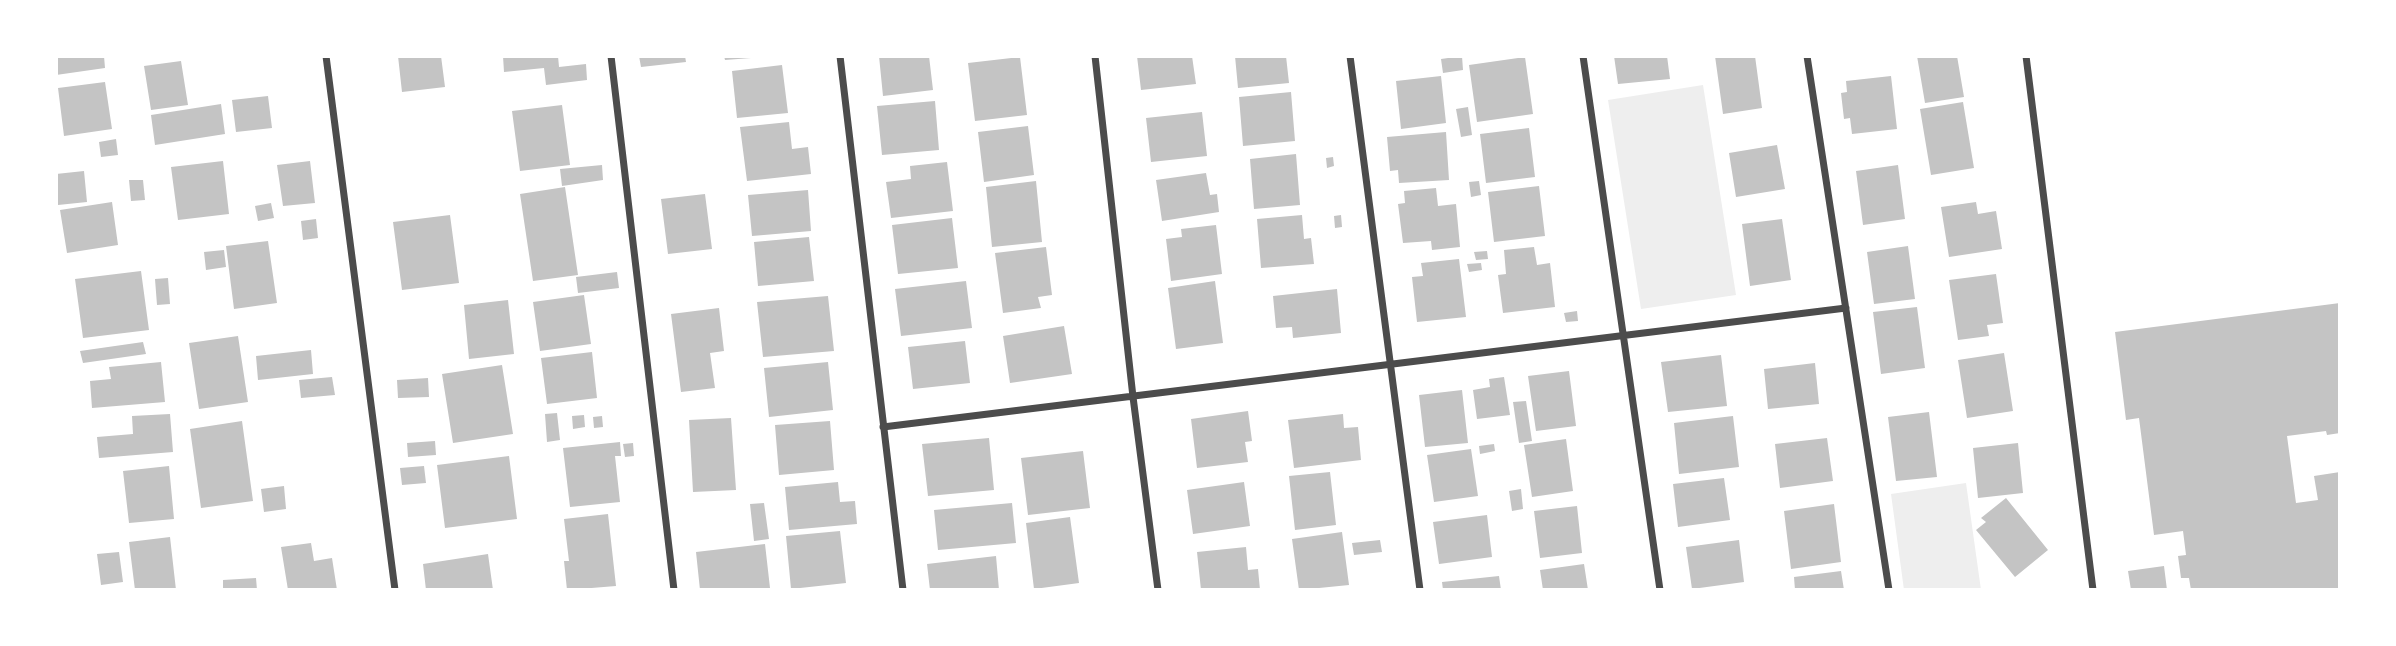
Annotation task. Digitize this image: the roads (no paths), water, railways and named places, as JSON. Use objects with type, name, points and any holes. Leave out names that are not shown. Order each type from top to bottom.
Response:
[{"type":"street","points":[[326,56],[395,590]]},
{"type":"street","points":[[611,56],[674,590]]},
{"type":"street","points":[[840,56],[903,590]]},
{"type":"street","points":[[1096,56],[1133,397],[1158,590]]},
{"type":"street","points":[[1350,56],[1420,590]]},
{"type":"street","points":[[1583,56],[1660,590]]},
{"type":"street","points":[[1807,56],[1889,590]]},
{"type":"street","points":[[2026,56],[2093,590]]},
{"type":"street","points":[[883,427],[1846,308]]}]
